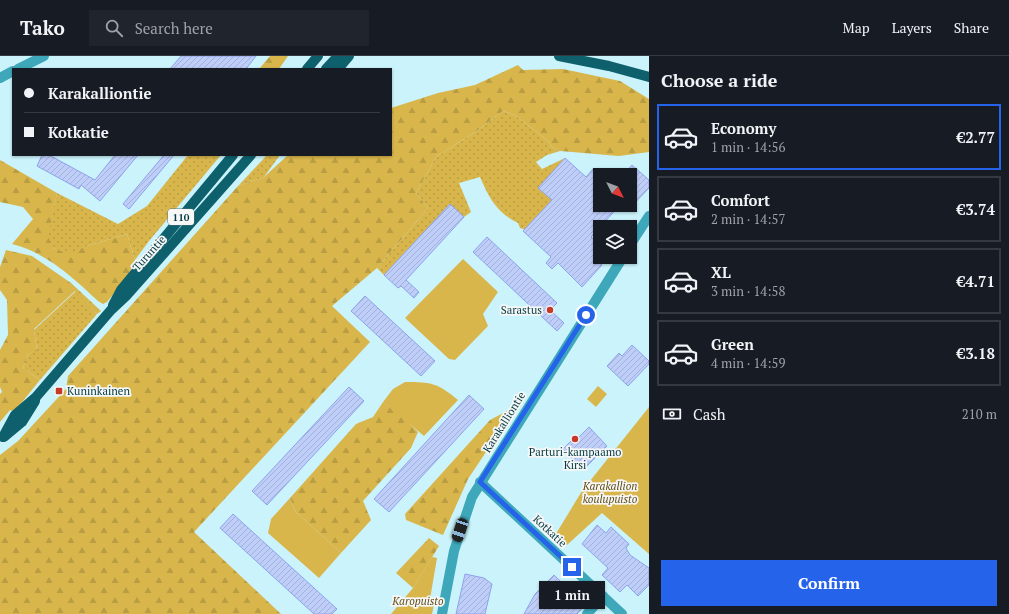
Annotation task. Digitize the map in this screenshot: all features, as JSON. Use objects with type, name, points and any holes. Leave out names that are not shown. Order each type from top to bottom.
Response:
[{"type":"main road","points":[[308,68],[318,56]]},
{"type":"main road","points":[[327,68],[338,56]]},
{"type":"main road","points":[[339,68],[350,56]]},
{"type":"main road","points":[[559,56],[609,66],[649,77]]},
{"type":"main road","name":"Turuntie","points":[[111,310],[121,290],[232,156]]},
{"type":"main road","name":"Turuntie","points":[[1,439],[15,415],[36,398],[111,310],[127,295],[250,156]]},
{"type":"main road","points":[[233,176],[258,156]]},
{"type":"street","points":[[20,68],[44,56]]},
{"type":"street","points":[[0,78],[12,72]]},
{"type":"street","points":[[637,235],[649,216]]},
{"type":"street","name":"Karakalliontie","points":[[442,614],[457,541],[472,497],[480,482],[619,264]]},
{"type":"street","name":"Kotkatie","points":[[480,482],[622,614]]},
{"type":"street","points":[[587,614],[603,596]]},
{"type":"green space","points":[[270,56],[288,56],[280,68],[260,68]]},
{"type":"green space","points":[[518,65],[523,70],[563,69],[620,81],[649,99],[649,152],[619,156],[560,151],[552,147],[548,141],[515,115],[503,111],[478,130],[436,157],[416,193],[428,208],[377,268],[332,306],[370,342],[194,532],[281,614],[0,614],[0,455],[18,441],[66,389],[68,376],[238,186],[264,177],[287,156],[392,156],[392,108],[438,93],[475,85]]},
{"type":"green space","points":[[503,111],[515,115],[548,141],[552,147],[560,151],[547,155],[536,162],[542,169],[565,158],[538,188],[552,200],[529,231],[520,228],[518,223],[504,215],[499,210],[490,198],[480,177],[459,183],[471,212],[464,217],[450,204],[384,275],[377,268],[428,208],[416,193],[436,157],[478,130]]},
{"type":"green space","points":[[187,156],[220,156],[149,241],[135,260],[127,234],[90,245],[68,255],[54,248],[47,238],[57,193],[118,224],[147,206]]},
{"type":"green space","points":[[266,156],[279,156],[264,177],[238,186]]},
{"type":"green space","points":[[0,160],[57,193],[48,237],[54,248],[68,254],[90,245],[127,234],[135,260],[128,276],[107,302],[103,304],[98,301],[69,275],[37,253],[12,244],[33,219],[23,207],[0,202]]},
{"type":"green space","points":[[6,250],[32,256],[71,283],[101,311],[97,314],[75,291],[34,329],[37,351],[28,354],[23,368],[40,380],[14,412],[10,410],[0,422],[0,394],[2,392],[0,387],[0,350],[8,335],[7,300],[0,290],[0,267]]},
{"type":"green space","points":[[463,259],[498,292],[483,314],[488,326],[455,360],[449,359],[405,318]]},
{"type":"green space","points":[[76,291],[97,314],[40,380],[23,368],[28,354],[37,350],[34,330]]},
{"type":"green space","points":[[405,382],[422,382],[434,385],[445,390],[458,400],[424,436],[383,402],[393,389]]},
{"type":"green space","points":[[598,386],[607,394],[596,407],[587,399]]},
{"type":"green space","points":[[383,402],[404,418],[418,432],[411,448],[363,501],[371,520],[341,553],[295,511],[290,498],[356,424],[373,417]]},
{"type":"green space","name":"Karakallion koulupuisto","points":[[649,407],[649,554],[602,513],[567,545],[554,537],[582,491]]},
{"type":"green space","points":[[507,411],[512,413],[468,479],[443,535],[406,520],[405,514],[490,420]]},
{"type":"green space","points":[[290,498],[295,511],[341,553],[319,578],[268,533],[271,519]]},
{"type":"green space","points":[[429,538],[439,546],[413,588],[396,573]]},
{"type":"green space","name":"Karopuisto","points":[[432,557],[437,558],[430,599],[435,599],[432,614],[391,614],[413,588]]},
{"type":"building","points":[[181,56],[256,56],[247,68],[171,68]]},
{"type":"building","points":[[42,156],[51,156],[95,180],[114,156],[137,156],[100,201],[81,185],[79,189],[37,166]]},
{"type":"building","points":[[163,156],[173,156],[129,209],[123,204]]},
{"type":"building","points":[[565,158],[586,177],[593,169],[593,212],[614,212],[606,220],[593,220],[593,235],[591,237],[593,239],[593,264],[602,265],[582,287],[558,263],[552,269],[546,263],[551,257],[523,231],[552,200],[538,188]]},
{"type":"building","points":[[637,169],[649,180],[649,188],[637,201]]},
{"type":"building","points":[[450,204],[464,217],[406,280],[419,292],[414,298],[401,286],[398,288],[384,275]]},
{"type":"building","points":[[487,237],[557,303],[550,310],[564,323],[557,331],[473,252]]},
{"type":"building","points":[[365,296],[435,361],[421,376],[351,311]]},
{"type":"building","points":[[632,345],[649,361],[649,364],[628,386],[607,366],[619,353],[622,356]]},
{"type":"building","points":[[349,387],[364,401],[267,505],[252,491]]},
{"type":"building","points":[[469,395],[484,409],[389,512],[374,499]]},
{"type":"building","points":[[589,427],[607,446],[583,470],[563,449],[575,437],[577,439]]},
{"type":"building","points":[[233,514],[337,609],[332,614],[314,614],[220,528]]},
{"type":"building","points":[[597,525],[606,533],[611,527],[629,544],[626,548],[630,555],[649,568],[649,585],[638,596],[627,585],[620,592],[602,575],[608,568],[582,544]]},
{"type":"building","points":[[465,574],[484,578],[492,584],[485,614],[456,614]]},
{"type":"building","points":[[554,575],[585,605],[577,614],[524,614],[535,594]]},
{"type":"place","name":"Sarastus","points":[[550,310]]},
{"type":"place","name":"Kuninkainen","points":[[59,391]]},
{"type":"place","name":"Parturi-kampaamo Kirsi","points":[[575,439]]},
{"type":"route","points":[[572,567],[480,482],[586,315]]}]
